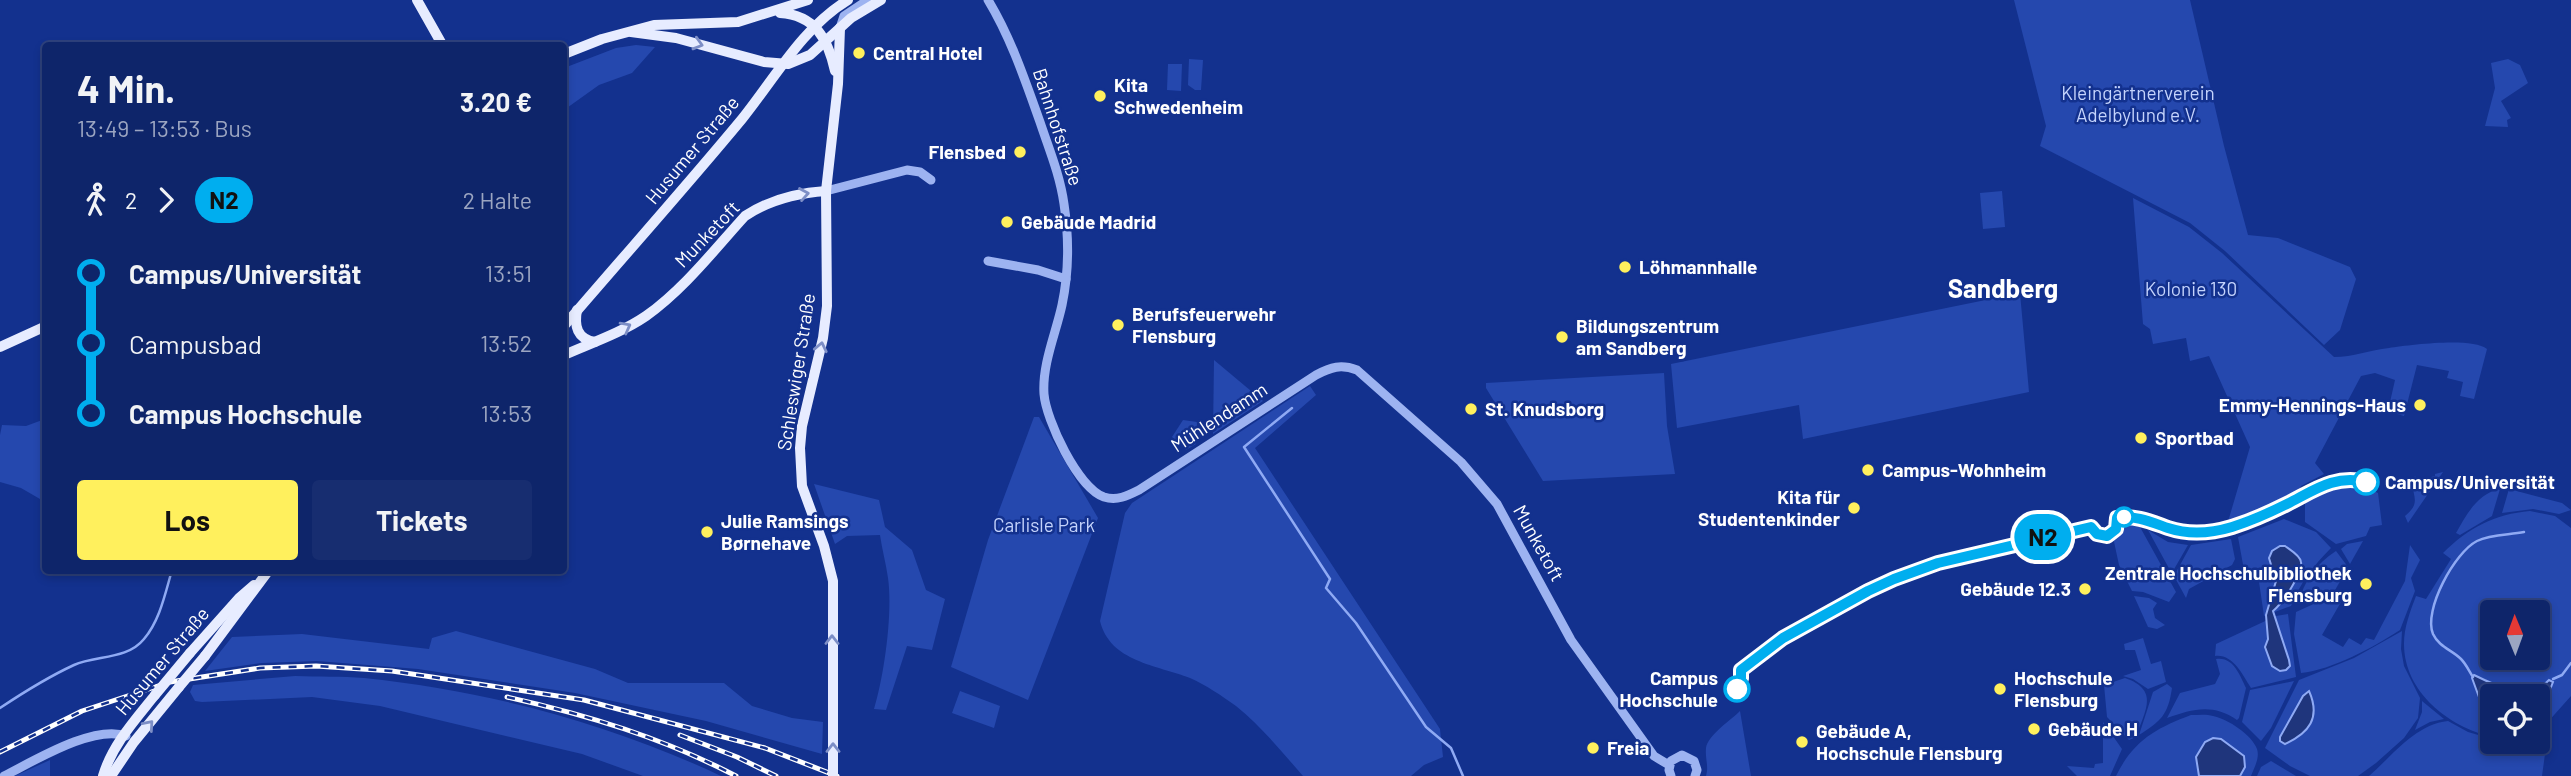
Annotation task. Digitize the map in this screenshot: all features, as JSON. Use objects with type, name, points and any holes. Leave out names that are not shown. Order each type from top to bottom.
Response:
[{"type":"main road","points":[[417,0],[441,42]]},
{"type":"main road","points":[[567,53],[602,39],[659,24],[726,24],[772,13],[808,0]]},
{"type":"main road","name":"Husumer Straße","points":[[567,322],[700,169],[814,26],[848,0]]},
{"type":"main road","points":[[631,32],[676,38],[764,62],[783,64],[805,58],[840,28],[881,0]]},
{"type":"main road","points":[[772,13],[801,17],[814,26],[831,54],[838,89]]},
{"type":"main road","name":"Schleswiger Straße","points":[[833,776],[833,581],[824,546],[802,486],[800,458],[802,426],[823,338],[827,306],[827,185],[838,89],[840,28]]},
{"type":"main road","name":"Munketoft","points":[[567,354],[644,317],[663,303],[745,216],[758,207],[827,185]]},
{"type":"main road","points":[[577,310],[576,326],[580,335],[596,342]]},
{"type":"main road","points":[[0,347],[42,329]]},
{"type":"main road","name":"Husumer Straße","points":[[103,776],[124,735],[155,695],[239,598],[266,575]]},
{"type":"main road","name":"Husumer Straße","points":[[111,776],[266,575]]},
{"type":"street","points":[[840,28],[844,16],[868,0]]},
{"type":"street","name":"Bahnhofstraße","points":[[988,0],[1011,42],[1057,170],[1067,227],[1066,279],[1046,368],[1044,397],[1060,440],[1084,482],[1094,492],[1111,499]]},
{"type":"street","name":"Munketoft","points":[[827,185],[907,170],[920,172],[931,180]]},
{"type":"street","points":[[988,261],[1038,270],[1066,279]]},
{"type":"street","name":"Mühlendamm","points":[[1111,499],[1125,497],[1139,490],[1316,374],[1335,366],[1346,366]]},
{"type":"street","name":"Munketoft","points":[[1346,366],[1366,376],[1461,462],[1497,504],[1586,663],[1654,756],[1669,765]]},
{"type":"street","points":[[4,776],[92,736],[124,735],[134,743]]},
{"type":"street","points":[[1671,776],[1669,765],[1677,756],[1686,755],[1696,765],[1695,776]]},
{"type":"green space","name":"Kleingärtnerverein Adelbylund e.V.","points":[[2014,0],[2190,0],[2248,235],[2278,238],[2350,267],[2356,279],[2340,330],[2324,345],[2225,251],[2190,223],[2040,146],[2046,126]]},
{"type":"green space","points":[[636,45],[655,47],[632,73],[599,85],[567,108],[567,67],[616,48]]},
{"type":"green space","points":[[1189,59],[1203,60],[1201,90],[1195,90],[1188,85]]},
{"type":"green space","points":[[2508,59],[2520,65],[2528,83],[2501,101],[2511,118],[2507,120],[2508,127],[2485,126],[2495,88],[2491,63]]},
{"type":"green space","points":[[1168,64],[1182,64],[1181,91],[1167,90]]},
{"type":"green space","points":[[2002,191],[2005,227],[1983,229],[1980,193]]},
{"type":"green space","name":"Kolonie 130","points":[[2133,198],[2189,227],[2222,253],[2334,357],[2440,343],[2468,343],[2487,349],[2474,399],[2460,396],[2463,382],[2447,378],[2449,371],[2417,365],[2404,416],[2388,411],[2395,380],[2375,373],[2361,376],[2315,463],[2324,474],[2301,486],[2298,495],[2237,518],[2227,525],[2250,447],[2209,356],[2190,361],[2186,338],[2153,344],[2150,329],[2143,324]]},
{"type":"green space","points":[[2020,293],[2029,392],[1803,439],[1799,405],[1677,428],[1671,364]]},
{"type":"green space","points":[[1214,360],[1263,401],[1213,434]]},
{"type":"green space","points":[[1664,373],[1667,426],[1675,474],[1543,481],[1486,388],[1486,383]]},
{"type":"green space","points":[[1310,386],[1316,395],[1255,448],[1440,729],[1443,757],[1424,765],[1411,776],[1303,776],[1263,731],[1236,706],[1196,681],[1124,654],[1105,635],[1100,621],[1125,513],[1132,503]]},
{"type":"green space","name":"Carlisle Park","points":[[1034,417],[1039,417],[1098,518],[1028,700],[951,667],[988,540]]},
{"type":"green space","points":[[42,420],[40,499],[21,488],[0,482],[2,425],[26,426]]},
{"type":"green space","points":[[1183,420],[1197,422],[1196,444],[1186,450],[1172,437]]},
{"type":"green space","points":[[2443,472],[2408,523],[2405,516],[2415,501],[2415,476],[2417,481]]},
{"type":"green space","points":[[814,484],[879,500],[885,527],[912,550],[926,590],[945,599],[932,650],[907,646],[886,710],[874,709],[884,662],[889,609],[888,578],[880,535],[847,536],[835,544]]},
{"type":"green space","points":[[2359,484],[2378,493],[2382,525],[2370,527],[2366,536],[2336,544],[2305,522],[2305,498],[2331,485]]},
{"type":"green space","points":[[2500,489],[2492,516],[2460,535],[2456,533],[2479,500]]},
{"type":"green space","points":[[2509,489],[2562,503],[2571,510],[2559,514],[2533,509],[2502,513]]},
{"type":"green space","points":[[2530,511],[2555,516],[2571,528],[2571,696],[2550,720],[2550,684],[2480,684],[2480,733],[2445,716],[2421,692],[2406,661],[2404,638],[2416,596],[2426,599],[2451,559],[2443,553],[2462,536],[2505,515]]},
{"type":"green space","points":[[2284,519],[2316,532],[2331,548],[2308,575],[2291,606],[2264,616],[2257,571],[2244,570],[2238,537]]},
{"type":"green space","points":[[2135,521],[2140,527],[2176,592],[2169,602],[2143,592],[2132,591],[2119,565],[2113,537],[2122,523]]},
{"type":"green space","points":[[2153,527],[2193,536],[2227,532],[2228,536],[2189,541],[2172,537]]},
{"type":"green space","points":[[2148,530],[2168,542],[2188,545],[2173,571],[2171,572]]},
{"type":"green space","points":[[2231,539],[2235,559],[2232,565],[2189,589],[2186,598],[2174,576],[2191,545]]},
{"type":"green space","points":[[2363,541],[2350,564],[2341,549],[2347,544]]},
{"type":"green space","points":[[2410,545],[2420,560],[2411,578],[2415,591],[2400,630],[2339,663],[2301,673],[2294,634],[2296,612],[2329,597],[2341,602],[2322,635],[2343,647],[2349,638],[2361,645],[2366,638],[2374,640],[2405,581]]},
{"type":"green space","points":[[2336,551],[2348,567],[2334,592],[2298,604],[2312,574]]},
{"type":"green space","points":[[2134,596],[2149,598],[2157,603],[2153,609],[2155,618],[2165,625],[2157,629],[2148,627]]},
{"type":"green space","points":[[2288,614],[2296,677],[2251,688],[2232,662],[2227,658],[2215,656],[2216,644],[2276,616]]},
{"type":"green space","points":[[456,631],[595,669],[628,683],[724,683],[752,706],[792,718],[823,722],[822,754],[706,721],[575,693],[418,669],[317,661],[262,663],[205,671],[232,637],[302,634],[429,649],[432,638]]},
{"type":"green space","points":[[2402,631],[2404,666],[2420,698],[2418,718],[2404,738],[2376,763],[2358,776],[2310,776],[2265,748],[2299,680],[2354,658]]},
{"type":"green space","points":[[2143,638],[2151,664],[2161,661],[2166,682],[2148,689],[2123,676],[2141,670],[2135,650],[2125,650],[2124,644]]},
{"type":"green space","points":[[2216,659],[2231,663],[2246,688],[2239,718],[2237,720],[2219,711],[2202,709],[2167,718],[2180,693],[2215,684],[2220,674]]},
{"type":"green space","points":[[295,676],[364,678],[456,691],[502,701],[592,725],[679,757],[721,776],[643,776],[582,754],[380,706],[312,697],[202,702],[195,701],[190,692],[193,685]]},
{"type":"green space","points":[[2125,678],[2143,689],[2147,702],[2136,737],[2129,740],[2107,717],[2104,685]]},
{"type":"green space","points":[[2294,681],[2271,728],[2261,741],[2242,722],[2250,690]]},
{"type":"green space","points":[[2167,684],[2172,688],[2166,711],[2153,726],[2139,735],[2153,692]]},
{"type":"green space","points":[[960,691],[1000,706],[994,728],[952,713]]},
{"type":"green space","points":[[2422,701],[2444,719],[2430,722],[2415,730],[2422,712]]},
{"type":"green space","points":[[1740,711],[1751,776],[1706,776],[1708,743],[1715,733]]},
{"type":"green space","points":[[2191,715],[2219,718],[2239,728],[2250,738],[2258,752],[2251,776],[2116,776],[2130,754],[2147,737]]},
{"type":"green space","points":[[2448,721],[2480,736],[2480,754],[2545,754],[2542,776],[2369,776],[2415,734],[2436,723]]},
{"type":"green space","points":[[2103,722],[2122,749],[2110,776],[2077,776],[2067,766],[2094,768],[2095,764],[2103,763]]},
{"type":"green space","points":[[50,760],[50,776],[15,776]]},
{"type":"green space","points":[[2271,761],[2296,776],[2257,776],[2261,767]]},
{"type":"shaded area","points":[[2285,546],[2299,557],[2301,567],[2291,588],[2273,611],[2290,666],[2280,671],[2272,666],[2265,647],[2268,639],[2266,615],[2276,581],[2269,558],[2272,551]]},
{"type":"shaded area","points":[[2474,675],[2492,684],[2480,684],[2480,700],[2472,678]]},
{"type":"shaded area","points":[[2309,691],[2314,709],[2310,724],[2301,735],[2285,744],[2280,741],[2280,737],[2303,696]]},
{"type":"shaded area","points":[[2213,738],[2221,739],[2244,756],[2245,767],[2240,776],[2199,776],[2196,757],[2205,742]]},
{"type":"waterway","points":[[1292,408],[1244,447],[1330,579],[1326,588],[1356,623],[1426,727],[1451,748],[1463,776]]},
{"type":"waterway","points":[[2473,677],[2461,659],[2442,645],[2433,634],[2431,624],[2437,597],[2451,569],[2468,547],[2488,537],[2524,532]]},
{"type":"waterway","points":[[0,708],[74,665],[120,654],[137,646],[150,632],[158,615],[171,574]]},
{"type":"waterway","points":[[2553,679],[2562,675],[2571,663]]},
{"type":"railway","points":[[0,752],[82,711],[170,682],[260,668],[316,666],[392,671],[584,700],[765,748],[837,776]]},
{"type":"railway","points":[[507,697],[567,712],[653,739],[736,776]]},
{"type":"railway","points":[[680,735],[737,757],[776,776]]},
{"type":"bus line","name":"N2","points":[[1737,689],[1741,670],[1783,638],[1868,591],[1938,563],[2091,527],[2097,534],[2107,536],[2116,529],[2117,518],[2123,517],[2141,519],[2180,531],[2212,531],[2270,512],[2325,484],[2340,480],[2366,482]]},
{"type":"place","name":"Central Hotel","points":[[859,53]]},
{"type":"place","name":"Kita Schwedenheim","points":[[1100,96]]},
{"type":"place","name":"Flensbed","points":[[1020,152]]},
{"type":"place","name":"Gebäude Madrid","points":[[1007,222]]},
{"type":"place","name":"Löhmannhalle","points":[[1625,267]]},
{"type":"place","name":"Berufsfeuerwehr Flensburg","points":[[1118,325]]},
{"type":"place","name":"Bildungszentrum am Sandberg","points":[[1562,337]]},
{"type":"place","name":"Emmy-Hennings-Haus","points":[[2420,405]]},
{"type":"place","name":"St. Knudsborg","points":[[1471,409]]},
{"type":"place","name":"Sportbad","points":[[2141,438]]},
{"type":"place","name":"Campus-Wohnheim","points":[[1868,470]]},
{"type":"place","name":"Campus/Universität","points":[[2366,482]]},
{"type":"place","name":"Kita für Studentenkinder","points":[[1854,508]]},
{"type":"place","name":"Julie Ramsings Børnehave","points":[[707,532]]},
{"type":"place","name":"Zentrale Hochschulbibliothek Flensburg","points":[[2366,584]]},
{"type":"place","name":"Gebäude 12.3","points":[[2085,589]]},
{"type":"place","name":"Campus Hochschule","points":[[1737,689]]},
{"type":"place","name":"Hochschule Flensburg","points":[[2000,689]]},
{"type":"place","name":"Gebäude H","points":[[2034,729]]},
{"type":"place","name":"Gebäude A, Hochschule Flensburg","points":[[1802,742]]},
{"type":"place","name":"Freia","points":[[1593,748]]},
{"type":"district","name":"Sandberg","points":[[2003,289]]}]
